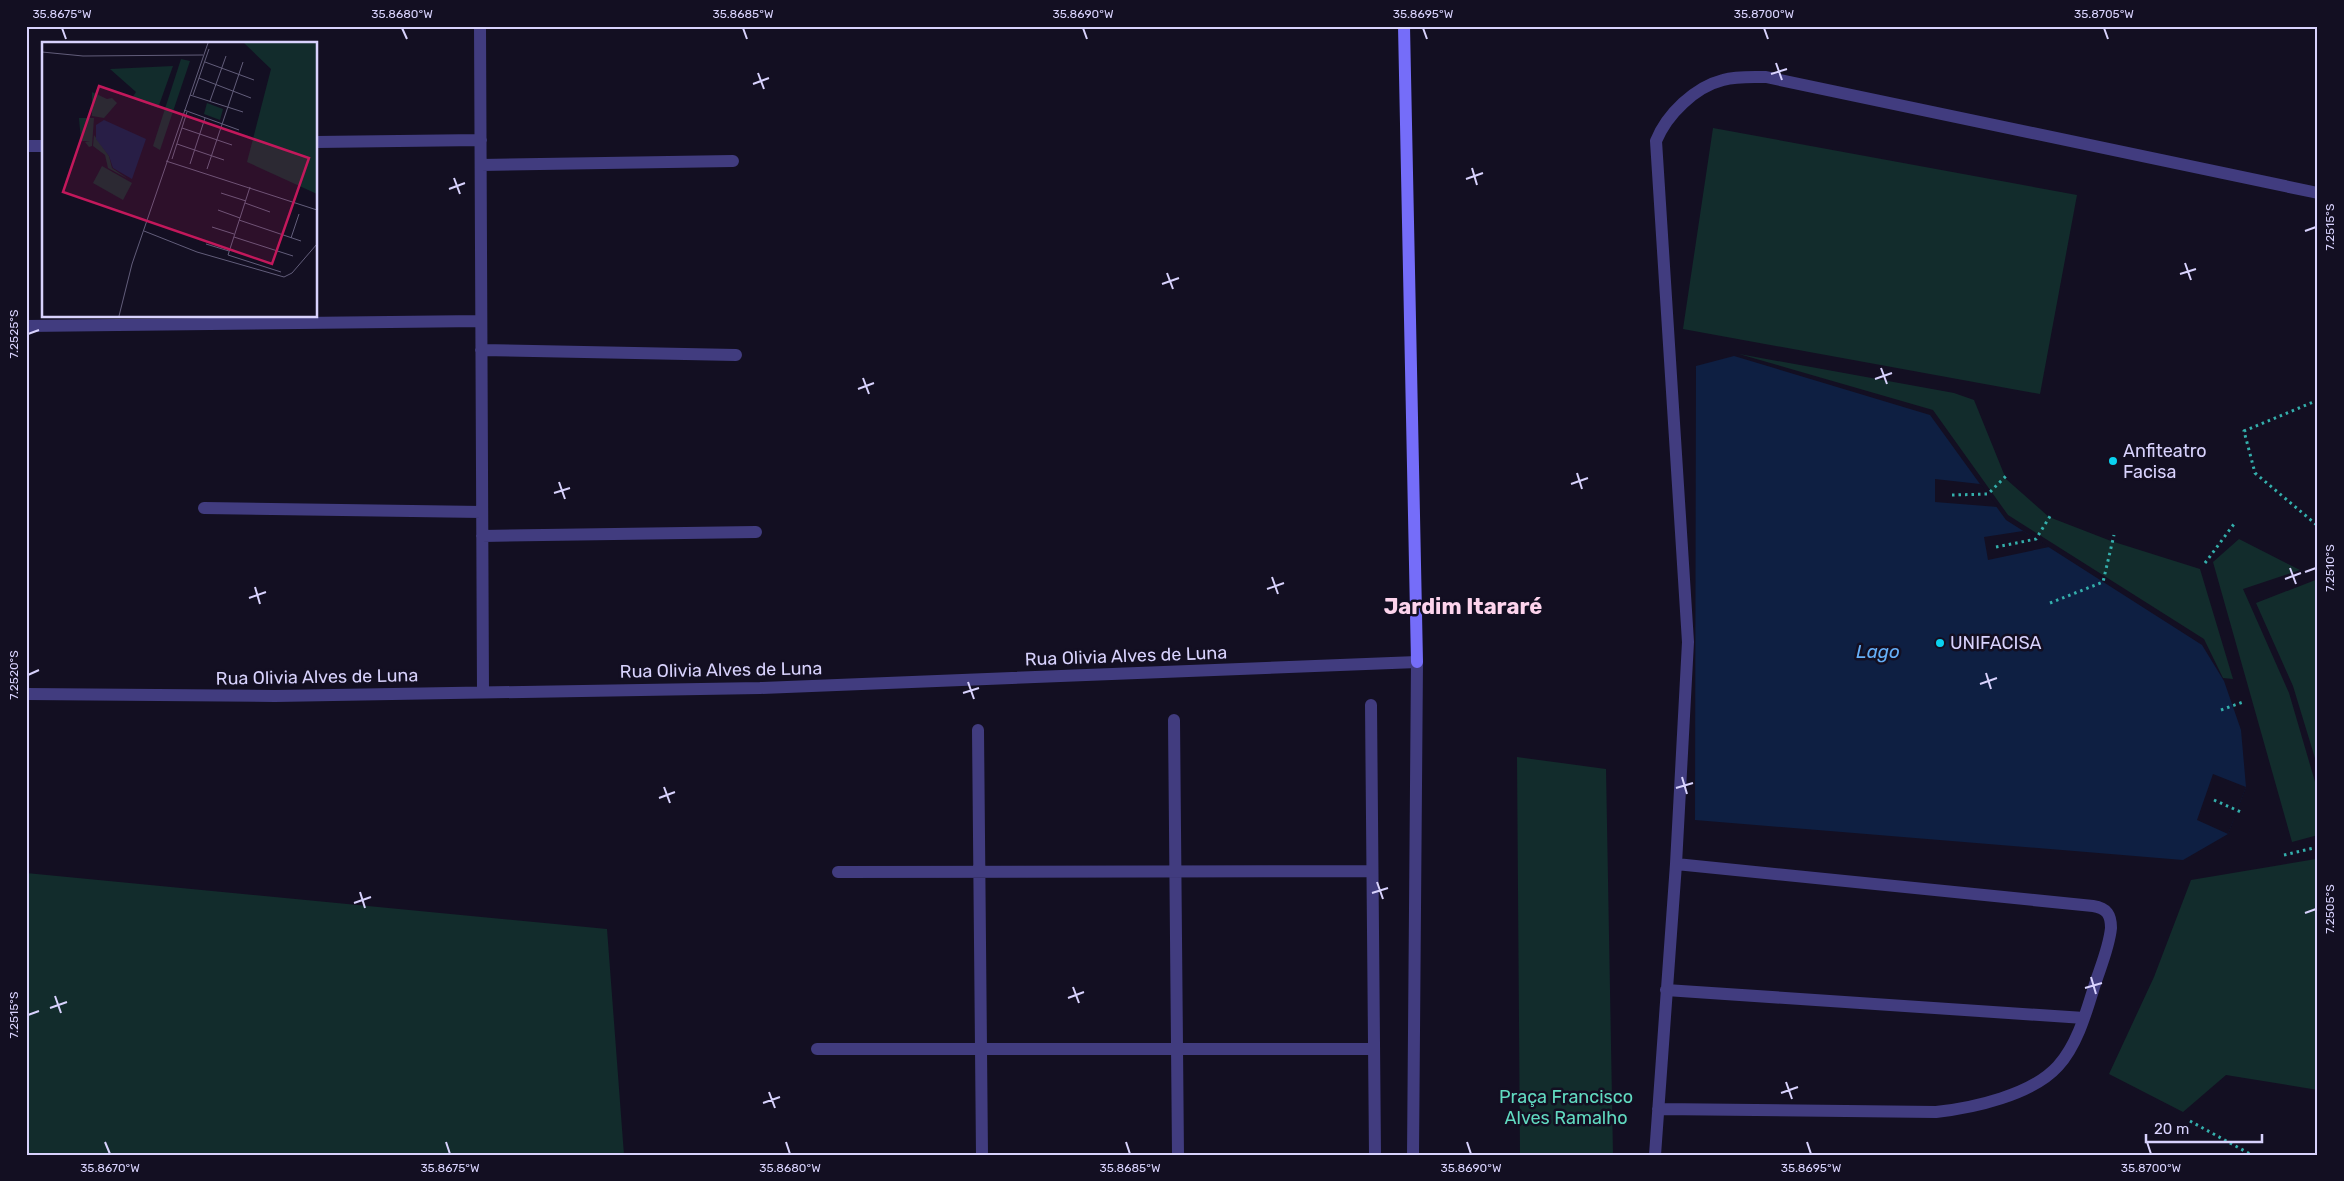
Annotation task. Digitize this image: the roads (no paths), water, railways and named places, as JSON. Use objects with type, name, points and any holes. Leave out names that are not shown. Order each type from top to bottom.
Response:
[{"type":"street","points":[[480,26],[483,692]]},
{"type":"street","points":[[1404,26],[1417,662],[1413,1155]]},
{"type":"street","points":[[1656,1155],[1676,864],[1688,642],[1656,141],[1668,118],[1707,86],[1736,77],[1766,77],[2318,193]]},
{"type":"street","points":[[318,142],[481,140]]},
{"type":"street","points":[[26,146],[42,146]]},
{"type":"street","points":[[481,165],[733,161]]},
{"type":"street","points":[[26,326],[481,321]]},
{"type":"street","points":[[482,350],[736,355]]},
{"type":"street","points":[[204,508],[482,512]]},
{"type":"street","points":[[482,536],[756,532]]},
{"type":"street","name":"Rua Olivia Alves de Luna","points":[[26,694],[275,696],[760,688],[1417,662]]},
{"type":"street","points":[[1371,705],[1375,1155]]},
{"type":"street","points":[[1174,720],[1178,1155]]},
{"type":"street","points":[[978,730],[982,1155]]},
{"type":"street","points":[[1658,1109],[1936,1112],[1962,1109],[2014,1093],[2050,1074],[2066,1056],[2084,1018],[2111,932],[2110,916],[2106,910],[2098,907],[1676,864]]},
{"type":"street","points":[[838,872],[1372,871]]},
{"type":"street","points":[[1666,990],[2084,1018]]},
{"type":"street","points":[[817,1049],[1374,1049]]},
{"type":"water","name":"Lago","points":[[1734,356],[1930,415],[2006,520],[2202,645],[2224,681],[2241,730],[2246,787],[2228,834],[2183,860],[1695,820],[1696,366]]},
{"type":"place","name":"Anfiteatro Facisa","points":[[2113,461]]},
{"type":"place","name":"UNIFACISA","points":[[1940,643]]},
{"type":"district","name":"Jardim Itararé","points":[[1463,606]]},
{"type":"park label","name":"Praça Francisco Alves Ramalho","points":[[1566,1107]]}]
